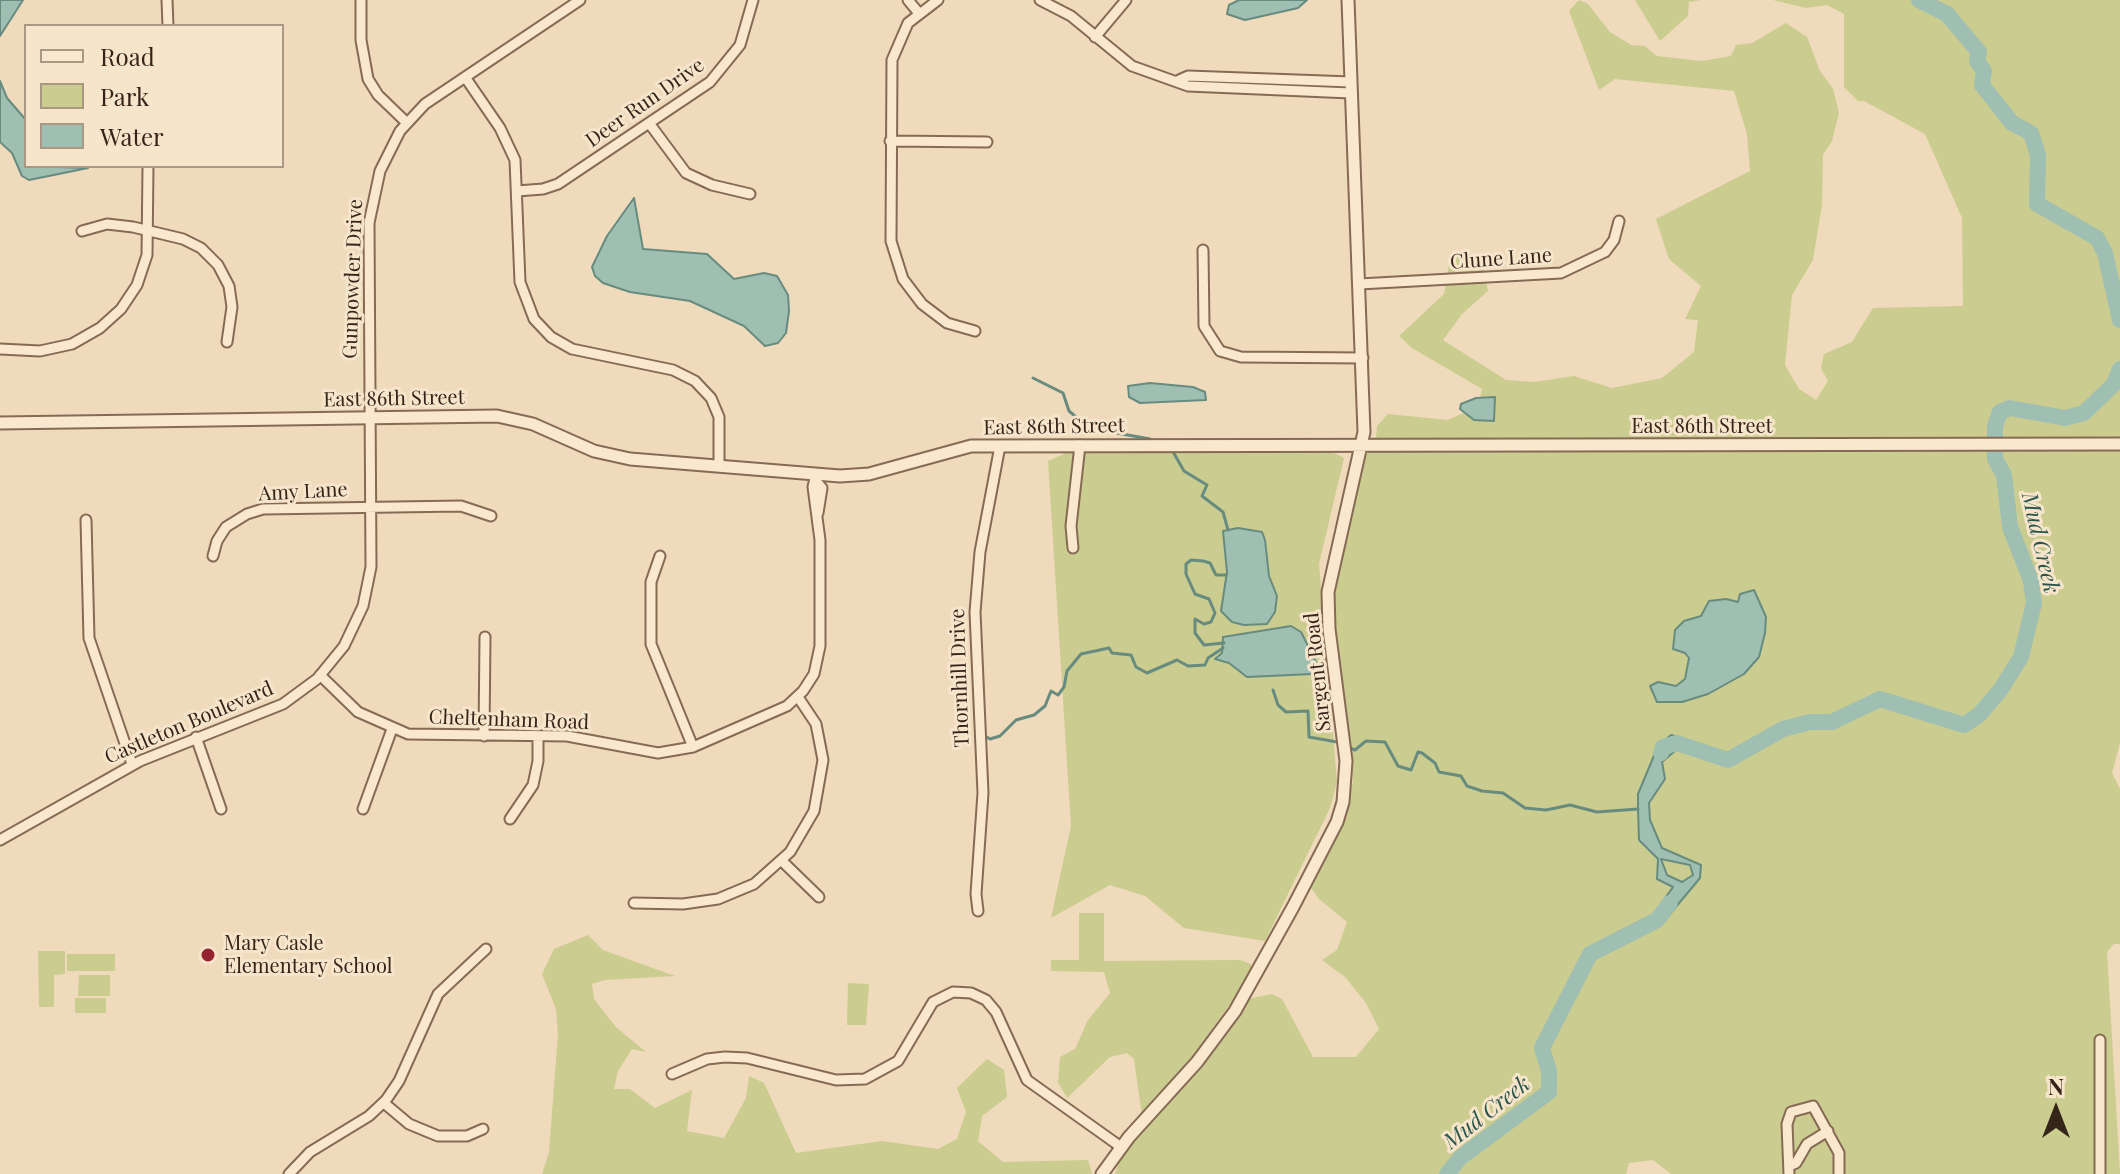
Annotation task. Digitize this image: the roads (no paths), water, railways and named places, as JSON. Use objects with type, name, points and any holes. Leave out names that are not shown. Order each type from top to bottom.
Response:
[{"type":"street","points":[[167,0],[168,24]]},
{"type":"street","points":[[361,0],[361,47],[368,79],[378,95],[407,123]]},
{"type":"street","name":"Gunpowder Drive","points":[[368,417],[371,207],[383,164],[407,123],[429,102],[580,0]]},
{"type":"street","name":"Deer Run Drive","points":[[517,191],[543,189],[558,184],[725,68],[744,37],[753,0]]},
{"type":"street","points":[[908,0],[918,12]]},
{"type":"street","points":[[938,0],[918,12],[900,37],[892,60],[890,234],[900,271],[917,298],[934,315],[958,327],[975,331]]},
{"type":"street","points":[[1040,0],[1064,12],[1132,66],[1179,80],[1188,86],[1351,87]]},
{"type":"street","points":[[1095,37],[1126,0]]},
{"type":"street","name":"Sargent Road","points":[[1102,1174],[1121,1147],[1197,1062],[1235,1011],[1337,822],[1345,790],[1346,761],[1329,629],[1328,592],[1364,432],[1348,0]]},
{"type":"street","points":[[465,77],[511,149],[517,191],[520,282],[534,319],[557,342],[572,349],[673,370],[695,381],[711,398],[719,417],[719,465]]},
{"type":"street","points":[[649,123],[686,173],[712,185],[750,194]]},
{"type":"street","points":[[890,141],[987,142]]},
{"type":"street","points":[[0,349],[52,349],[75,343],[100,328],[118,312],[137,285],[147,255],[148,168]]},
{"type":"street","name":"Clune Lane","points":[[1359,284],[1561,273],[1605,252],[1614,240],[1619,221]]},
{"type":"street","points":[[82,231],[107,224],[149,231],[194,244],[218,265],[231,298],[227,342]]},
{"type":"street","points":[[1203,250],[1203,323],[1209,339],[1220,351],[1241,357],[1363,358]]},
{"type":"street","name":"East 86th Street","points":[[0,423],[497,416],[522,420],[606,454],[816,477],[869,474],[947,450],[1000,446],[2120,444]]},
{"type":"street","name":"Castleton Boulevard","points":[[1,836],[132,764],[272,709],[320,675],[344,646],[363,606],[371,567],[368,417]]},
{"type":"street","points":[[1073,548],[1071,526],[1080,445]]},
{"type":"street","name":"Thornhill Drive","points":[[978,911],[976,894],[983,793],[975,612],[980,552],[1000,446]]},
{"type":"street","points":[[634,903],[683,904],[718,899],[754,884],[782,861],[808,826],[821,780],[819,732],[798,697],[812,678],[820,650],[818,513],[822,488],[816,477]]},
{"type":"street","name":"Amy Lane","points":[[213,556],[224,529],[247,514],[267,509],[461,506],[491,516]]},
{"type":"street","points":[[86,520],[89,638],[132,764]]},
{"type":"street","points":[[660,556],[651,582],[651,644],[693,747]]},
{"type":"street","points":[[484,736],[485,637]]},
{"type":"street","name":"Cheltenham Road","points":[[320,675],[358,712],[392,729],[432,737],[575,737],[658,753],[693,747],[775,712],[798,697]]},
{"type":"street","points":[[363,809],[392,729]]},
{"type":"street","points":[[510,819],[533,785],[538,761],[538,736]]},
{"type":"street","points":[[196,737],[221,809]]},
{"type":"street","points":[[782,861],[819,897]]},
{"type":"street","points":[[289,1174],[310,1152],[369,1116],[384,1103],[399,1081],[438,994],[486,949]]},
{"type":"street","points":[[672,1074],[707,1059],[725,1057],[747,1058],[836,1080],[865,1079],[883,1072],[903,1055],[933,1002],[953,992],[971,993],[986,1000],[996,1012],[1027,1080],[1121,1147]]},
{"type":"street","points":[[2100,1040],[2100,1174]]},
{"type":"street","points":[[384,1103],[409,1124],[431,1134],[453,1138],[483,1129]]},
{"type":"street","points":[[1789,1170],[1787,1124],[1791,1112],[1813,1106],[1839,1153],[1839,1174]]},
{"type":"street","points":[[1789,1170],[1807,1144],[1828,1131]]},
{"type":"water","points":[[0,0],[23,0],[0,36]]},
{"type":"water","points":[[1239,0],[1307,0],[1298,8],[1245,20],[1227,14],[1229,5]]},
{"type":"water","points":[[0,81],[7,98],[24,118],[24,168],[88,168],[29,180],[22,176],[12,153],[0,142]]},
{"type":"water","points":[[634,198],[643,249],[707,254],[734,279],[764,273],[777,276],[788,295],[789,311],[786,333],[778,343],[765,346],[744,326],[690,301],[630,292],[603,283],[595,276],[592,267],[607,236]]},
{"type":"water","points":[[1150,383],[1193,387],[1205,392],[1206,400],[1140,403],[1129,397],[1128,386]]},
{"type":"water","points":[[1495,397],[1494,421],[1474,420],[1460,409],[1461,404],[1476,398]]},
{"type":"water","points":[[1238,528],[1262,532],[1265,540],[1269,576],[1277,596],[1275,612],[1267,624],[1232,622],[1221,611],[1227,572],[1223,531]]},
{"type":"water","points":[[1754,590],[1766,617],[1759,657],[1744,674],[1708,694],[1682,702],[1657,702],[1650,686],[1658,682],[1676,686],[1685,679],[1689,658],[1673,649],[1675,630],[1684,621],[1701,616],[1709,601],[1726,599],[1738,602],[1740,594]]},
{"type":"water","points":[[1291,626],[1301,632],[1317,664],[1312,674],[1247,677],[1229,663],[1215,659],[1222,653],[1223,637]]},
{"type":"water","points":[[1671,735],[1678,737],[1675,751],[1662,762],[1665,779],[1649,803],[1650,820],[1662,848],[1701,865],[1700,878],[1660,926],[1654,914],[1673,887],[1657,879],[1658,859],[1639,840],[1638,809],[1638,794],[1658,746]],"holes":[[[1661,859],[1690,865],[1693,875],[1682,882],[1667,875]]]},
{"type":"waterway","name":"Mud Creek","points":[[1919,0],[1947,14],[1979,52],[1977,61],[1984,71],[1982,85],[2012,123],[2031,133],[2038,155],[2037,204],[2097,238],[2105,253],[2120,320]]},
{"type":"waterway","name":"Mud Creek","points":[[1661,753],[1663,747],[1677,743],[1728,760],[1783,729],[1810,722],[1832,722],[1880,699],[1964,725],[1979,715],[2001,689],[2021,657],[2034,603],[2031,581],[2010,527],[2004,475],[1995,459],[1995,426],[2000,412],[2010,408],[2065,418],[2084,413],[2114,384],[2120,369]]},
{"type":"waterway","points":[[1033,378],[1063,393],[1069,411],[1089,428],[1150,439]]},
{"type":"waterway","points":[[1172,450],[1184,471],[1207,485],[1202,496],[1223,512],[1228,530]]},
{"type":"waterway","points":[[1224,643],[1204,645],[1195,633],[1195,619],[1204,624],[1211,622],[1215,613],[1209,599],[1195,594],[1186,574],[1186,564],[1191,560],[1203,561],[1210,563],[1216,575],[1226,575]]},
{"type":"waterway","points":[[985,736],[990,739],[1000,736],[1016,720],[1034,715],[1045,706],[1051,691],[1058,695],[1064,687],[1067,671],[1081,654],[1109,648],[1112,653],[1131,655],[1136,667],[1147,673],[1177,660],[1188,666],[1205,665],[1208,658],[1223,648]]},
{"type":"waterway","points":[[1273,690],[1278,705],[1286,712],[1308,711],[1309,737],[1337,742]]},
{"type":"waterway","points":[[1350,748],[1355,750],[1366,741],[1385,742],[1398,766],[1411,770],[1418,752],[1422,753],[1435,763],[1439,772],[1461,776],[1467,786],[1482,791],[1503,793],[1525,808],[1546,810],[1570,805],[1597,812],[1638,809]]},
{"type":"waterway","name":"Mud Creek","points":[[1447,1174],[1461,1157],[1549,1092],[1549,1071],[1542,1048],[1590,954],[1657,920],[1670,903]]},
{"type":"place","name":"Mary Casle Elementary School","points":[[208,955]]}]
